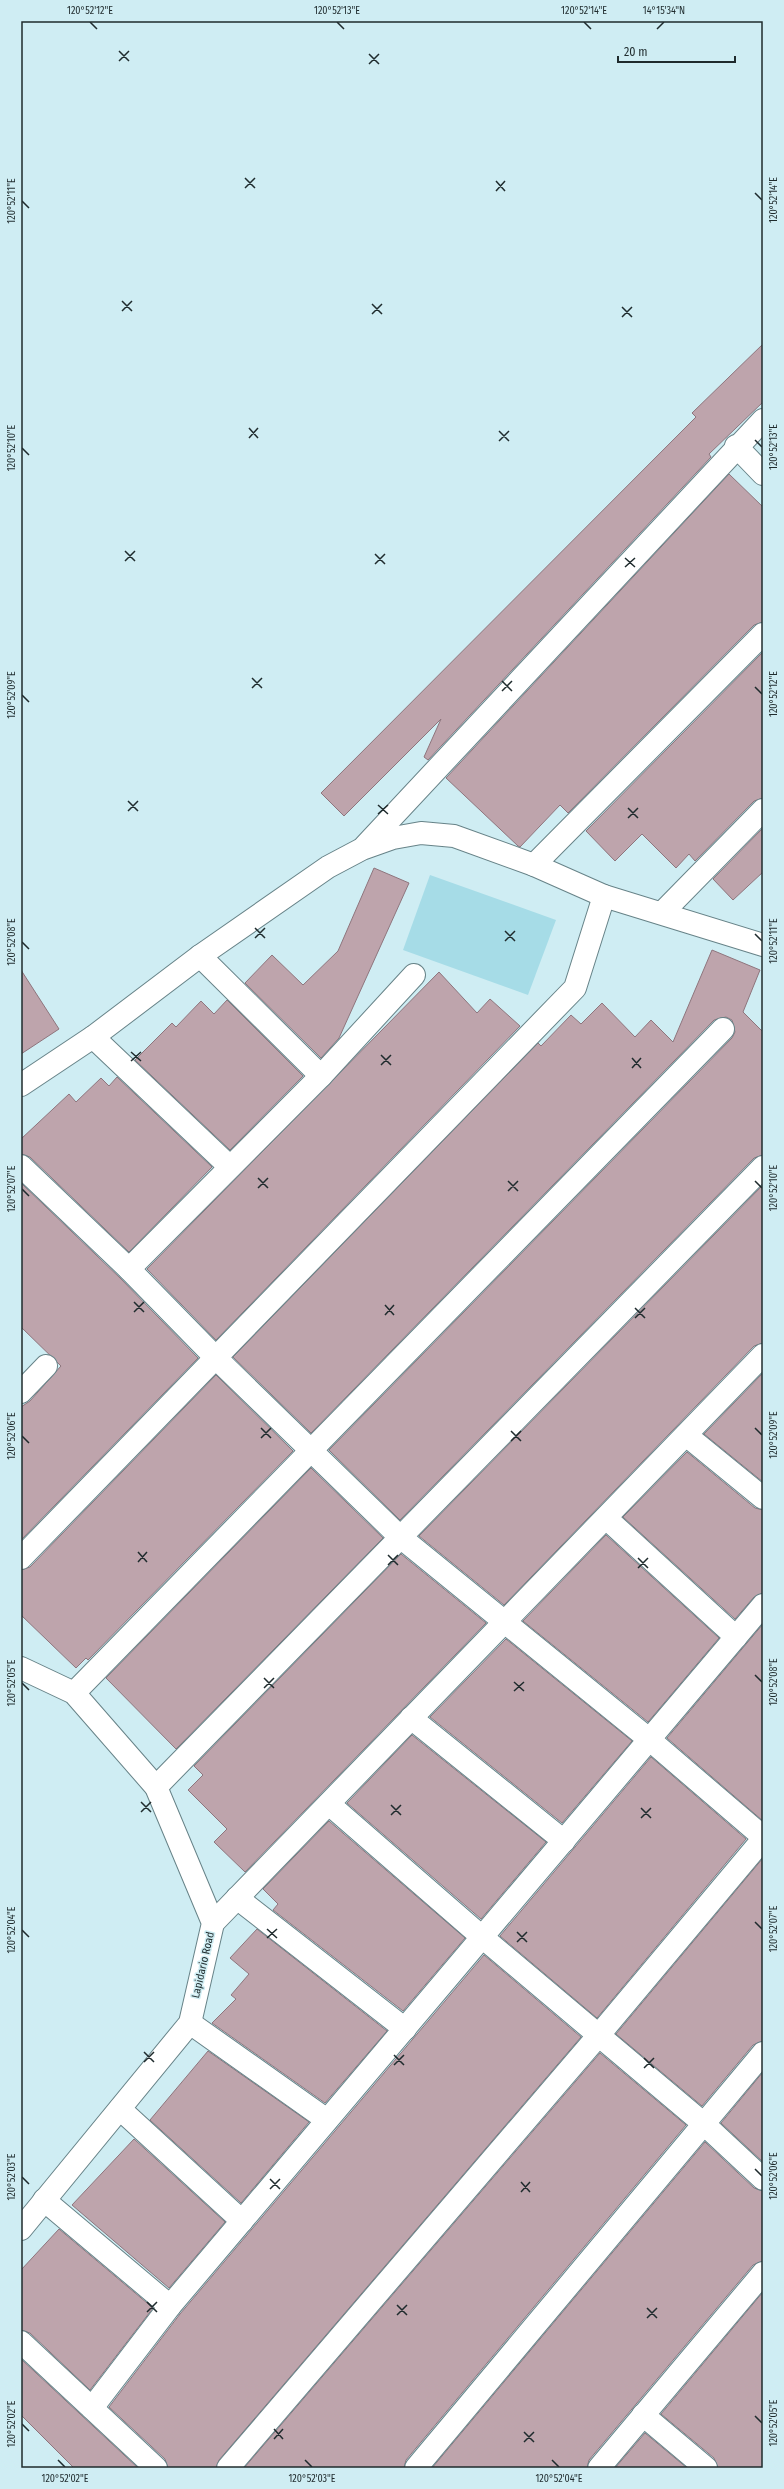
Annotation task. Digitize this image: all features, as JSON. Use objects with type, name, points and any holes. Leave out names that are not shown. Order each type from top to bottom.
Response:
[{"type":"street","points":[[362,849],[736,446],[763,420]]},
{"type":"street","points":[[736,446],[763,474]]},
{"type":"street","points":[[534,865],[763,634]]},
{"type":"street","points":[[662,913],[763,810]]},
{"type":"street","points":[[21,1085],[93,1037],[200,956],[328,867],[362,849],[393,838],[421,833],[454,836],[534,865],[604,896],[763,945]]},
{"type":"street","points":[[21,1558],[575,988],[604,896]]},
{"type":"street","points":[[200,956],[321,1076]]},
{"type":"street","points":[[130,1269],[321,1076],[414,975]]},
{"type":"street","points":[[74,1694],[723,1029]]},
{"type":"street","points":[[93,1037],[230,1167]]},
{"type":"street","points":[[21,1166],[130,1269],[217,1358],[399,1536],[650,1740],[763,1838],[598,2036],[228,2468]]},
{"type":"street","points":[[156,1787],[399,1536],[763,1167]]},
{"type":"street","points":[[213,1924],[763,1355]]},
{"type":"street","points":[[21,1392],[46,1366]]},
{"type":"street","points":[[686,1435],[763,1498]]},
{"type":"street","points":[[606,1518],[736,1637]]},
{"type":"street","points":[[92,2408],[170,2306],[763,1605]]},
{"type":"street","name":"Lapidario Road","points":[[21,1668],[74,1694],[156,1787],[213,1924],[190,2023],[21,2229]]},
{"type":"street","points":[[412,1718],[564,1840]]},
{"type":"street","points":[[329,1804],[598,2036],[704,2124],[763,2179]]},
{"type":"street","points":[[237,1898],[404,2029]]},
{"type":"street","points":[[190,2023],[327,2120]]},
{"type":"street","points":[[416,2468],[763,2053]]},
{"type":"street","points":[[120,2109],[242,2221]]},
{"type":"street","points":[[44,2200],[170,2306]]},
{"type":"street","points":[[598,2468],[763,2273]]},
{"type":"street","points":[[21,2342],[156,2468]]},
{"type":"street","points":[[642,2415],[706,2468]]},
{"type":"shaded area","points":[[430,875],[556,920],[528,995],[403,950]]},
{"type":"building","points":[[763,344],[763,402],[709,454],[711,457],[428,760],[424,757],[441,719],[344,816],[321,793],[696,417],[692,413]]},
{"type":"building","points":[[729,474],[763,507],[763,622],[754,625],[568,813],[560,805],[520,847],[518,846],[446,778]]},
{"type":"building","points":[[763,652],[763,798],[754,801],[695,861],[689,854],[676,868],[642,834],[615,861],[586,831]]},
{"type":"building","points":[[763,828],[763,872],[733,900],[713,879]]},
{"type":"building","points":[[374,868],[409,883],[339,1038],[321,1058],[245,983],[272,955],[303,985],[338,951]]},
{"type":"building","points":[[712,950],[760,970],[743,1012],[763,1032],[763,1155],[754,1158],[400,1520],[329,1450],[732,1038],[735,1032],[732,1020],[726,1017],[714,1020],[311,1433],[233,1357],[538,1043],[541,1046],[571,1015],[581,1024],[602,1003],[635,1037],[651,1020],[673,1042]]},
{"type":"building","points":[[21,970],[59,1029],[21,1054]]},
{"type":"building","points":[[439,972],[477,1013],[490,999],[520,1026],[216,1340],[147,1269]]},
{"type":"building","points":[[227,1000],[303,1076],[230,1150],[135,1060],[172,1023],[176,1027],[201,1001],[214,1014]]},
{"type":"building","points":[[117,1077],[212,1167],[129,1252],[30,1157],[21,1154],[21,1139],[69,1094],[76,1102],[101,1078],[109,1086]]},
{"type":"building","points":[[21,1183],[120,1278],[198,1358],[21,1540],[21,1407],[30,1401],[61,1366],[21,1327]]},
{"type":"building","points":[[763,1185],[763,1343],[754,1346],[504,1605],[419,1536]]},
{"type":"building","points":[[763,1373],[763,1482],[704,1434]]},
{"type":"building","points":[[216,1375],[293,1451],[88,1660],[86,1658],[76,1668],[21,1615],[21,1570],[30,1567]]},
{"type":"building","points":[[687,1452],[755,1508],[763,1510],[763,1593],[754,1597],[735,1619],[623,1517]]},
{"type":"building","points":[[311,1468],[383,1538],[176,1749],[106,1678]]},
{"type":"building","points":[[606,1535],[719,1638],[648,1722],[523,1621]]},
{"type":"building","points":[[401,1554],[486,1623],[245,1872],[214,1842],[227,1829],[188,1790],[203,1775],[194,1766]]},
{"type":"building","points":[[763,1624],[763,1821],[667,1738]]},
{"type":"building","points":[[506,1639],[632,1741],[562,1823],[430,1717]]},
{"type":"building","points":[[412,1735],[546,1842],[481,1919],[347,1803]]},
{"type":"building","points":[[651,1757],[746,1839],[597,2018],[500,1936]]},
{"type":"building","points":[[329,1821],[465,1938],[403,2011],[273,1910],[278,1904],[263,1889]]},
{"type":"building","points":[[763,1858],[763,2041],[753,2045],[702,2106],[616,2034]]},
{"type":"building","points":[[257,1929],[387,2031],[325,2103],[212,2023],[236,1999],[231,1995],[249,1974],[230,1958]]},
{"type":"building","points":[[484,1955],[581,2037],[219,2460],[216,2468],[168,2468],[165,2459],[109,2407],[180,2314]]},
{"type":"building","points":[[208,2051],[309,2122],[241,2203],[150,2120]]},
{"type":"building","points":[[600,2053],[686,2125],[406,2460],[404,2468],[244,2468]]},
{"type":"building","points":[[763,2072],[763,2162],[721,2123]]},
{"type":"building","points":[[134,2139],[225,2222],[169,2288],[72,2205]]},
{"type":"building","points":[[705,2142],[754,2188],[763,2191],[763,2261],[753,2265],[589,2460],[587,2468],[432,2468]]},
{"type":"building","points":[[59,2229],[153,2308],[90,2390],[30,2333],[21,2330],[21,2270]]},
{"type":"building","points":[[763,2292],[763,2468],[718,2468],[714,2458],[661,2414]]},
{"type":"building","points":[[21,2359],[138,2468],[74,2468],[21,2415]]},
{"type":"building","points":[[645,2433],[687,2468],[615,2468]]}]
